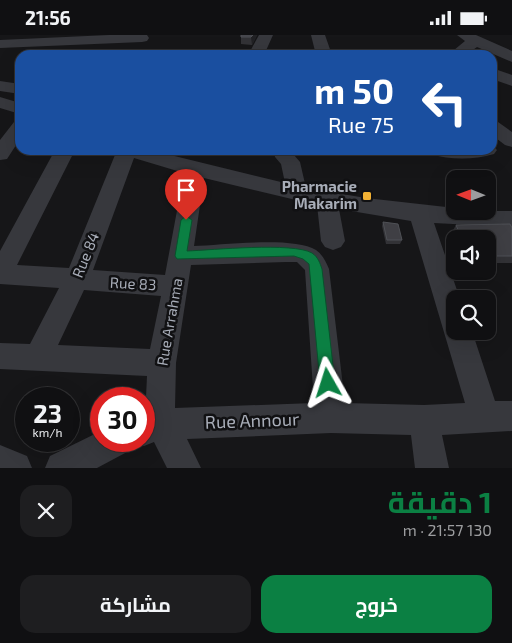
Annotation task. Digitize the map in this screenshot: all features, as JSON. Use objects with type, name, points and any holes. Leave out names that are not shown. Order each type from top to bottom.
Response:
[{"type":"street","points":[[258,50],[266,35]]},
{"type":"street","points":[[318,35],[322,50]]},
{"type":"street","points":[[0,44],[143,37]]},
{"type":"street","points":[[132,50],[143,37]]},
{"type":"street","points":[[460,50],[470,38],[492,48],[510,51],[503,73]]},
{"type":"street","points":[[0,87],[15,88]]},
{"type":"street","points":[[0,102],[15,107]]},
{"type":"street","points":[[0,124],[15,126]]},
{"type":"street","points":[[497,130],[512,142]]},
{"type":"street","points":[[0,153],[15,134]]},
{"type":"street","points":[[497,147],[512,142]]},
{"type":"street","points":[[0,274],[62,155]]},
{"type":"street","name":"Rue 84","points":[[38,357],[76,281],[125,155]]},
{"type":"street","points":[[144,155],[196,170],[327,199],[420,214],[512,219]]},
{"type":"street","points":[[285,155],[290,162],[297,192]]},
{"type":"street","name":"Rue Arrahma","points":[[155,404],[196,170]]},
{"type":"street","points":[[327,199],[332,241]]},
{"type":"street","points":[[420,214],[446,295]]},
{"type":"street","points":[[181,256],[286,252],[300,253],[310,258],[316,269],[331,418]]},
{"type":"street","name":"Rue 83","points":[[0,274],[76,281],[176,286]]},
{"type":"street","points":[[462,340],[498,416]]},
{"type":"street","points":[[0,356],[162,363]]},
{"type":"street","name":"Rue Annour","points":[[155,427],[331,418],[424,420],[498,416]]},
{"type":"street","points":[[424,420],[432,468]]},
{"type":"street","points":[[155,429],[168,434],[184,468]]},
{"type":"street","points":[[62,468],[94,452]]},
{"type":"street","points":[[0,461],[15,468]]},
{"type":"building","points":[[241,35],[253,35],[251,37],[241,37]]},
{"type":"building","points":[[383,222],[398,224],[402,240],[387,240]]},
{"type":"building","points":[[510,224],[512,228],[512,256],[496,256],[496,230],[458,230],[456,225]]},
{"type":"place","name":"Pharmacie Makarim","points":[[367,196]]},
{"type":"route","points":[[186,220],[181,256],[294,252],[307,256],[314,262],[328,383]]}]
